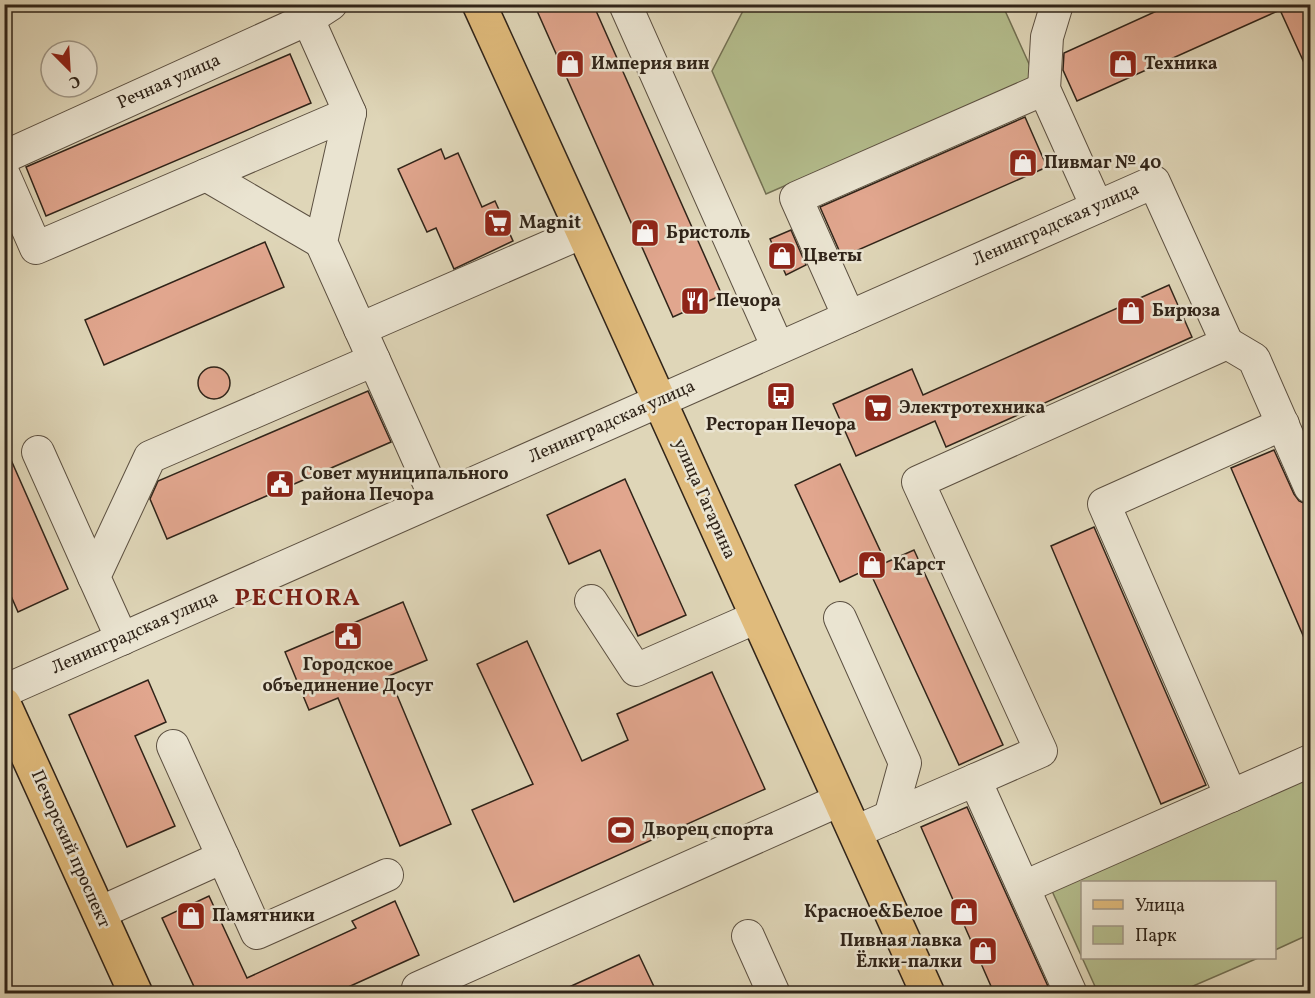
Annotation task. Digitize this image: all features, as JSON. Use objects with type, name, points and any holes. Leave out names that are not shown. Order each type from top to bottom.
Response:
[{"type":"main road","name":"улица Гагарина","points":[[479,4],[928,993]]},
{"type":"main road","name":"Печорский проспект","points":[[4,704],[136,993]]},
{"type":"street","points":[[625,4],[778,348]]},
{"type":"street","points":[[1057,4],[1047,37],[1044,89],[1097,207]]},
{"type":"street","points":[[320,12],[350,113],[321,242]]},
{"type":"street","name":"Речная улица","points":[[4,157],[320,12]]},
{"type":"street","points":[[849,317],[796,198],[1044,89]]},
{"type":"street","points":[[4,175],[36,248],[350,113]]},
{"type":"street","points":[[206,175],[321,242],[436,499]]},
{"type":"street","name":"Ленинградская улица","points":[[4,691],[1154,182],[1227,343]]},
{"type":"street","points":[[360,328],[583,232]]},
{"type":"street","points":[[855,832],[1041,751],[918,483],[1227,343],[1254,359],[1311,487]]},
{"type":"street","points":[[94,577],[150,457],[374,360]]},
{"type":"street","points":[[1231,796],[1104,504],[1283,424]]},
{"type":"street","points":[[38,452],[122,639]]},
{"type":"street","points":[[591,601],[636,670],[757,617]]},
{"type":"street","points":[[840,618],[905,763],[890,817]]},
{"type":"street","points":[[172,746],[257,933],[387,874]]},
{"type":"street","points":[[1023,887],[1311,761]]},
{"type":"street","points":[[975,780],[1071,993]]},
{"type":"street","points":[[418,988],[840,800]]},
{"type":"street","points":[[99,913],[223,857]]},
{"type":"street","points":[[747,936],[774,993]]},
{"type":"green space","points":[[1002,4],[1035,77],[766,194],[712,71],[746,5]]},
{"type":"green space","points":[[1310,777],[1310,934],[1276,950],[1276,881],[1081,881],[1081,956],[1052,891]]},
{"type":"green space","points":[[1082,959],[1256,959],[1177,993],[1098,993]]},
{"type":"building","points":[[534,4],[593,4],[722,295],[673,317]]},
{"type":"building","points":[[1172,4],[1311,4],[1311,78],[1280,10],[1077,101],[1063,70],[1064,53]]},
{"type":"building","points":[[290,54],[311,103],[46,216],[26,167]]},
{"type":"building","points":[[1025,117],[1047,167],[842,257],[820,207]]},
{"type":"building","points":[[441,149],[445,159],[458,153],[482,207],[495,201],[513,241],[454,269],[436,228],[427,232],[398,169]]},
{"type":"building","points":[[791,230],[806,265],[786,275],[770,239]]},
{"type":"building","points":[[265,242],[284,287],[104,365],[85,320]]},
{"type":"building","points":[[1169,285],[1192,337],[946,447],[935,421],[856,456],[833,404],[912,369],[923,395]]},
{"type":"building","points":[[214,367],[226,371],[230,383],[226,395],[214,399],[202,395],[198,383],[202,371]]},
{"type":"building","points":[[368,391],[391,442],[167,539],[150,499],[158,481]]},
{"type":"building","points":[[4,444],[68,589],[18,612],[4,580]]},
{"type":"building","points":[[1274,450],[1294,494],[1299,501],[1306,504],[1311,514],[1311,654],[1231,468]]},
{"type":"building","points":[[840,464],[885,561],[840,582],[795,485]]},
{"type":"building","points":[[625,479],[686,615],[638,636],[600,550],[569,564],[547,515]]},
{"type":"building","points":[[1094,527],[1206,785],[1161,804],[1051,546]]},
{"type":"building","points":[[914,550],[1003,745],[959,765],[869,570]]},
{"type":"building","points":[[403,602],[427,660],[389,676],[451,824],[400,846],[338,698],[309,710],[285,652]]},
{"type":"building","points":[[527,641],[582,761],[628,740],[617,714],[712,672],[765,789],[514,902],[472,810],[533,784],[477,664]]},
{"type":"building","points":[[148,680],[166,722],[135,736],[175,826],[127,847],[69,715]]},
{"type":"building","points":[[967,807],[1051,993],[994,993],[921,827]]},
{"type":"building","points":[[209,896],[247,978],[356,928],[352,921],[395,901],[419,955],[335,993],[197,993],[162,918]]},
{"type":"building","points":[[639,955],[657,993],[556,993]]},
{"type":"place","name":"Империя вин","points":[[570,64]]},
{"type":"place","name":"Техника","points":[[1123,64]]},
{"type":"place","name":"Пивмаг № 40","points":[[1023,163]]},
{"type":"place","name":"Magnit","points":[[498,223]]},
{"type":"place","name":"Бристоль","points":[[645,233]]},
{"type":"place","name":"Цветы","points":[[782,256]]},
{"type":"place","name":"Печора","points":[[695,301]]},
{"type":"place","name":"Бирюза","points":[[1131,311]]},
{"type":"place","name":"Ресторан Печора","points":[[781,396]]},
{"type":"place","name":"Электротехника","points":[[878,408]]},
{"type":"place","name":"Совет муниципального района Печора","points":[[280,484]]},
{"type":"place","name":"Карст","points":[[872,565]]},
{"type":"place","name":"Городское объединение Досуг","points":[[348,636]]},
{"type":"place","name":"Дворец спорта","points":[[621,830]]},
{"type":"place","name":"Красное&Белое","points":[[964,912]]},
{"type":"place","name":"Памятники","points":[[191,916]]},
{"type":"place","name":"Пивная лавка Ёлки-палки","points":[[983,951]]},
{"type":"district","name":"PECHORA","points":[[298,599]]}]
